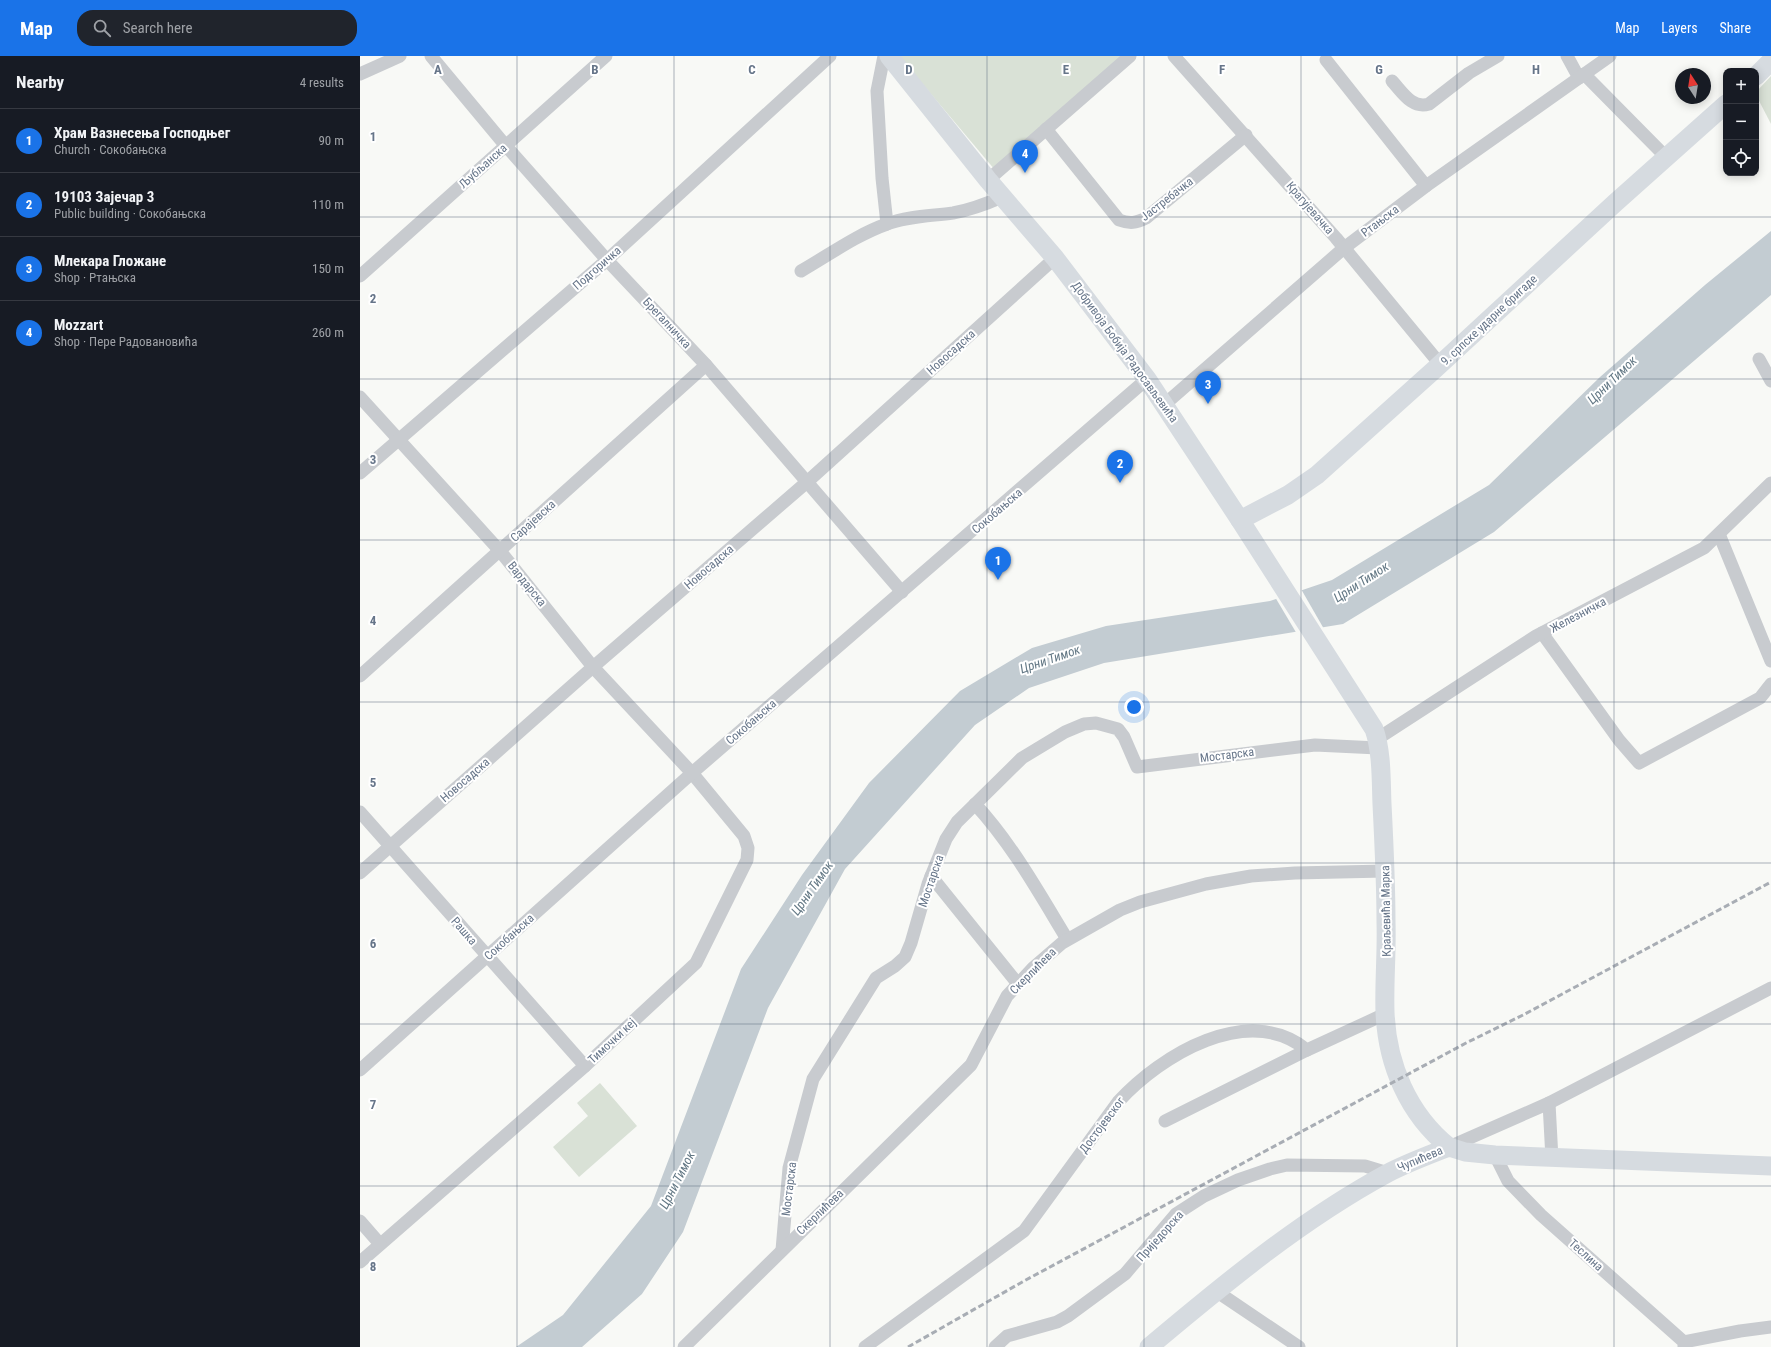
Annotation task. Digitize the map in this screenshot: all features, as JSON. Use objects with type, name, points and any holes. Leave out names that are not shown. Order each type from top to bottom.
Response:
[{"type":"street","points":[[360,74],[400,56]]},
{"type":"street","name":"Брегалничка","points":[[431,56],[506,146],[607,260],[706,365],[902,592]]},
{"type":"street","name":"Љубљанска","points":[[360,276],[606,56]]},
{"type":"street","name":"Подгоричка","points":[[360,473],[607,260],[830,56]]},
{"type":"street","points":[[884,56],[878,91],[882,178],[887,224]]},
{"type":"street","name":"Добривоја Бобија Радосављевића","points":[[889,56],[988,180],[1055,258],[1147,379],[1335,667]]},
{"type":"street","points":[[988,180],[1130,56]]},
{"type":"street","name":"Крагујевачка","points":[[1174,56],[1246,135],[1344,248],[1440,364]]},
{"type":"street","points":[[1392,81],[1413,103],[1424,105],[1429,104],[1469,73],[1498,56]]},
{"type":"street","points":[[1567,56],[1581,76],[1666,157]]},
{"type":"street","name":"Ртањска","points":[[1164,404],[1344,248],[1426,186],[1610,56]]},
{"type":"street","points":[[1326,60],[1426,186]]},
{"type":"street","points":[[1759,73],[1771,61]]},
{"type":"street","name":"9. српске ударне бригаде","points":[[1240,520],[1288,495],[1317,475],[1723,107]]},
{"type":"street","name":"Јастребачка","points":[[1046,129],[1119,220],[1128,224],[1135,223],[1146,218],[1246,135]]},
{"type":"street","points":[[802,271],[860,236],[887,224],[904,219],[953,213],[973,208],[1002,197]]},
{"type":"street","name":"Новосадска","points":[[360,873],[593,667],[807,482],[1055,258]]},
{"type":"street","points":[[1759,359],[1771,381]]},
{"type":"street","name":"Сарајевска","points":[[360,676],[706,365]]},
{"type":"street","name":"Сокобањска","points":[[360,1070],[692,773],[1147,379]]},
{"type":"street","name":"Вардарска","points":[[360,397],[500,551],[593,667],[692,773]]},
{"type":"street","name":"Железничка","points":[[1378,743],[1542,633],[1704,548],[1771,483]]},
{"type":"street","points":[[1719,534],[1771,661]]},
{"type":"street","points":[[1542,633],[1619,740],[1639,763],[1760,698],[1771,684]]},
{"type":"street","name":"Краљевића Марка","points":[[1335,667],[1368,719],[1378,743],[1385,871],[1385,1014],[1386,1030],[1394,1069],[1407,1096],[1427,1127],[1449,1147]]},
{"type":"street","name":"Мостарска","points":[[782,1250],[789,1168],[813,1079],[876,978],[895,966],[905,957],[911,943],[931,876],[946,839],[957,822],[1022,758],[1065,732],[1084,724],[1096,723],[1118,729],[1124,737],[1137,767],[1315,745],[1378,743]]},
{"type":"street","name":"Тимочки кеј","points":[[360,1262],[585,1066],[696,964],[747,860],[748,848],[744,836],[692,773]]},
{"type":"street","points":[[975,804],[990,820],[1026,871],[1067,939]]},
{"type":"street","name":"Рашка","points":[[360,812],[585,1066]]},
{"type":"street","name":"Скерлићева","points":[[782,1250],[971,1065],[1008,996],[1033,968],[1067,939],[1092,924],[1126,907],[1159,896],[1206,884],[1251,876],[1295,873],[1385,871]]},
{"type":"street","points":[[931,876],[1018,984]]},
{"type":"street","points":[[1449,1147],[1549,1103],[1771,988]]},
{"type":"street","points":[[1165,1121],[1307,1050],[1385,1014]]},
{"type":"street","name":"Достојевског","points":[[865,1347],[1024,1231],[1118,1102],[1130,1089],[1160,1066],[1193,1046],[1214,1038],[1247,1030],[1277,1034],[1290,1038],[1307,1050]]},
{"type":"street","points":[[1549,1103],[1552,1158]]},
{"type":"street","name":"Чупићева","points":[[1149,1347],[1216,1291],[1343,1199],[1388,1173],[1449,1147],[1466,1152],[1495,1155],[1771,1166]]},
{"type":"street","name":"Теслина","points":[[1495,1155],[1508,1181],[1540,1215],[1684,1345]]},
{"type":"street","name":"Приједорска","points":[[995,1347],[1007,1336],[1057,1322],[1068,1316],[1125,1274],[1176,1214],[1204,1196],[1238,1180],[1287,1165],[1365,1166],[1388,1173]]},
{"type":"street","points":[[360,1221],[380,1244]]},
{"type":"street","points":[[684,1347],[782,1250]]},
{"type":"street","points":[[1216,1291],[1299,1347]]},
{"type":"street","points":[[1684,1345],[1740,1331],[1771,1327]]},
{"type":"shaded area","points":[[899,56],[1134,56],[995,170]]},
{"type":"shaded area","points":[[1771,76],[1771,124],[1759,101],[1759,89]]},
{"type":"shaded area","points":[[600,1083],[637,1126],[579,1177],[553,1147],[588,1116],[577,1103]]},
{"type":"water","name":"Црни Тимок","points":[[1771,231],[1771,295],[1494,532],[1343,624],[1104,663],[1029,688],[975,725],[845,869],[768,1008],[683,1232],[642,1294],[582,1347],[516,1347],[563,1315],[651,1206],[741,969],[802,875],[869,783],[960,691],[1032,648],[1106,626],[1270,601],[1332,580],[1489,485],[1600,377],[1705,285]]},
{"type":"pier","points":[[1301,589],[1324,629],[1297,634],[1275,597]]},
{"type":"railway","points":[[908,1347],[1024,1281],[1466,1043],[1523,1015],[1771,882]]},
{"type":"place","name":"Mozzart","points":[[1025,173]]},
{"type":"place","name":"Млекара Гложане","points":[[1208,404]]},
{"type":"place","name":"19103 Зајечар 3","points":[[1120,483]]},
{"type":"place","name":"Храм Вазнесења Господњег","points":[[998,580]]}]
